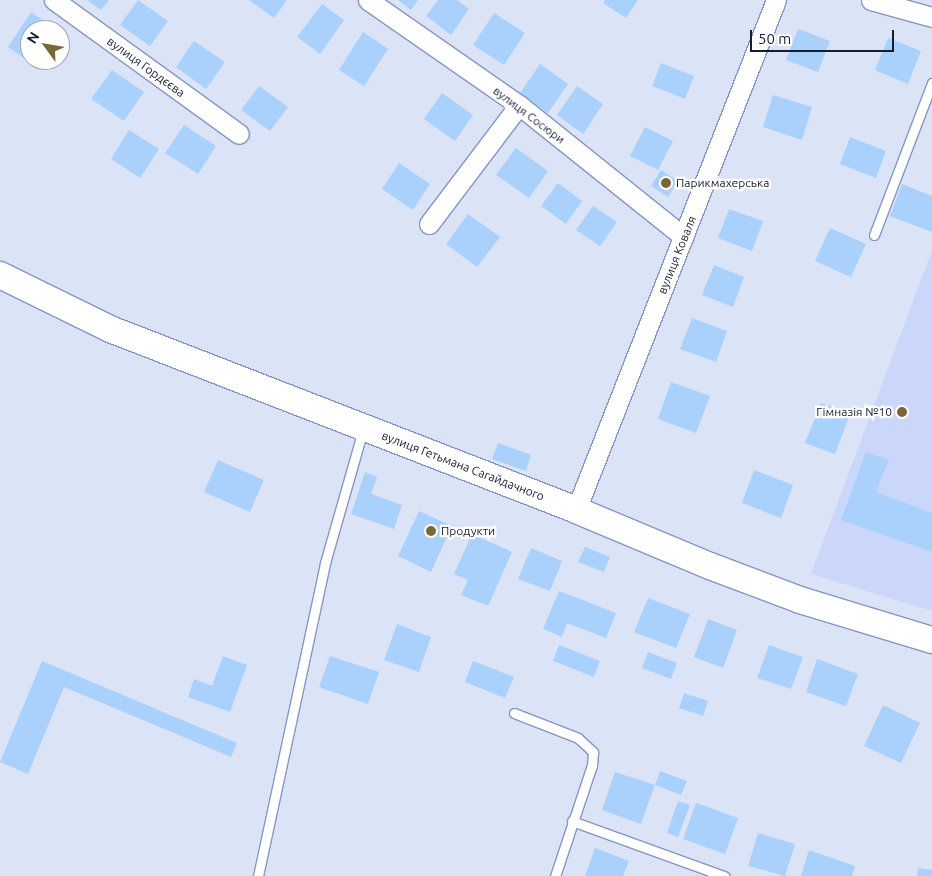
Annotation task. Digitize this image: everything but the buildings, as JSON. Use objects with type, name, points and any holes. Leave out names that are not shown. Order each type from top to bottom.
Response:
[{"type":"main road","name":"вулиця Гетьмана Сагайдачного","points":[[0,275],[110,329],[576,510],[800,600],[932,640]]},
{"type":"street","name":"вулиця Гордєєва","points":[[54,0],[239,134]]},
{"type":"street","name":"вулиця Сосюри","points":[[368,0],[519,105],[684,237]]},
{"type":"street","name":"вулиця Коваля","points":[[576,510],[776,0]]},
{"type":"street","points":[[871,0],[932,17]]},
{"type":"street","points":[[429,224],[519,105]]},
{"type":"lane","points":[[874,235],[932,83]]},
{"type":"lane","points":[[258,876],[325,563],[364,427]]},
{"type":"lane","points":[[514,713],[578,738],[593,752],[592,765],[554,876]]},
{"type":"lane","points":[[572,821],[724,876]]},
{"type":"shaded area","name":"Гімназія №10","points":[[932,250],[932,611],[811,574]]},
{"type":"place","name":"Парикмахерська","points":[[666,183]]},
{"type":"place","name":"Гімназія №10","points":[[902,412]]},
{"type":"place","name":"Продукти","points":[[431,531]]}]
